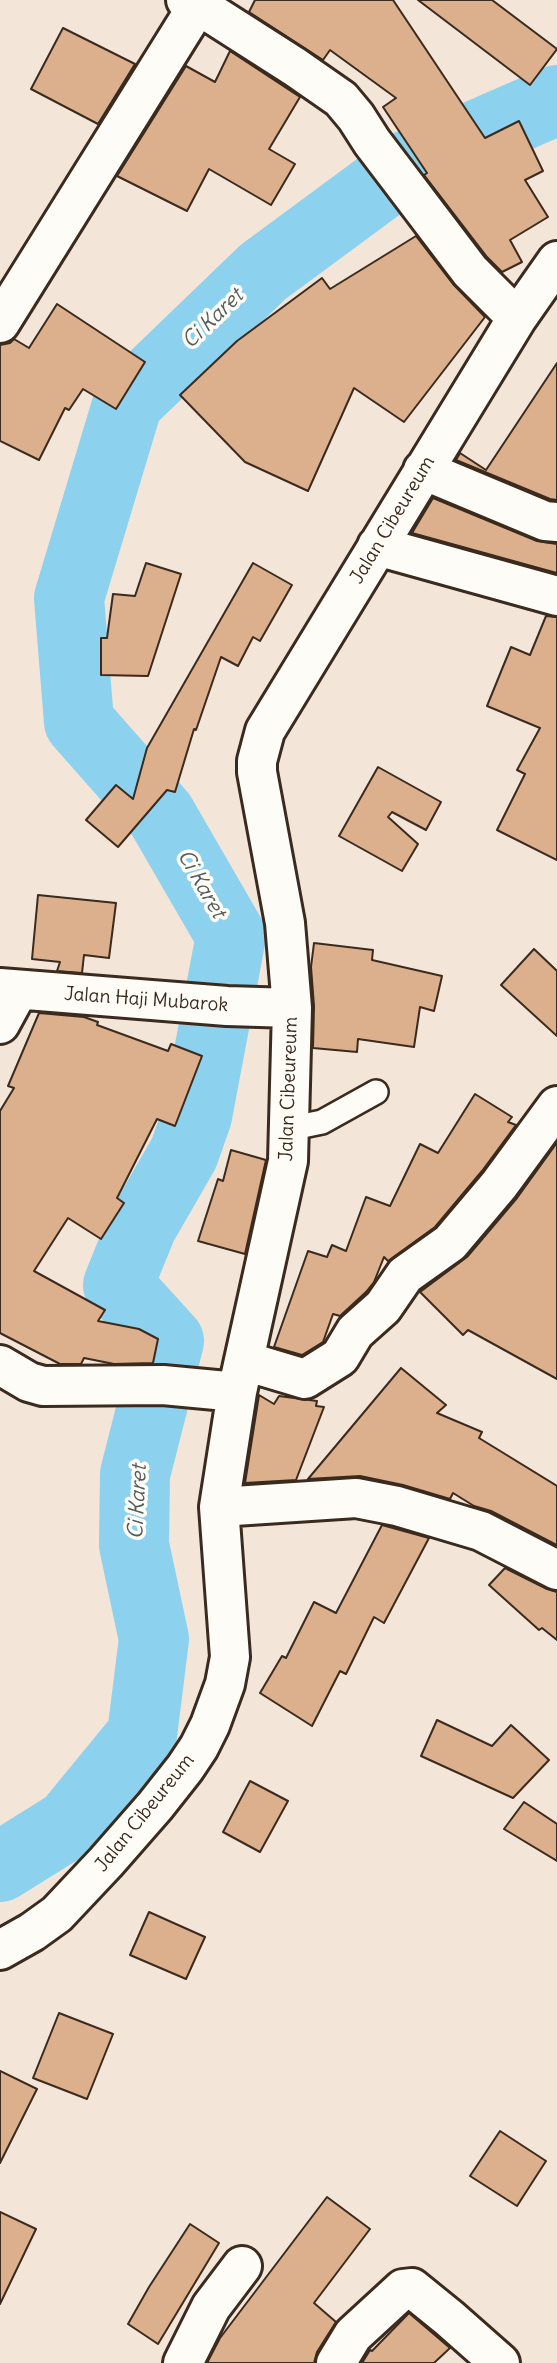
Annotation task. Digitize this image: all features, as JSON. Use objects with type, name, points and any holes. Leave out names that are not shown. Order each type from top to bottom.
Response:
[{"type":"street","points":[[0,323],[192,3],[331,92],[356,117],[470,271],[517,318]]},
{"type":"street","name":"Jalan Cibeureum","points":[[0,1950],[33,1932],[57,1914],[106,1862],[185,1769],[210,1725],[225,1684],[230,1657],[219,1507],[241,1376],[288,1161],[292,1007],[285,923],[258,789],[257,761],[265,731],[517,318],[557,261]]},
{"type":"street","points":[[423,470],[545,521],[557,522]]},
{"type":"street","points":[[377,546],[557,596]]},
{"type":"street","points":[[0,1024],[9,990]]},
{"type":"street","name":"Jalan Haji Mubarok","points":[[9,990],[292,1007]]},
{"type":"street","points":[[0,1365],[36,1384],[57,1387],[163,1385],[241,1376],[305,1379],[340,1357],[355,1332],[383,1307],[405,1275],[450,1243],[499,1185],[557,1106]]},
{"type":"street","points":[[219,1507],[356,1498],[383,1503],[454,1521],[481,1531],[557,1570]]},
{"type":"street","points":[[183,2363],[211,2307],[242,2266]]},
{"type":"street","points":[[336,2363],[353,2335],[403,2290],[412,2288],[500,2363]]},
{"type":"lane","points":[[288,1129],[322,1122],[376,1092]]},
{"type":"building","points":[[255,0],[393,0],[485,138],[519,121],[543,171],[525,180],[548,217],[510,240],[522,262],[502,272],[487,257],[424,175],[427,173],[383,107],[396,98],[330,50],[323,60],[249,12]]},
{"type":"building","points":[[418,0],[492,0],[557,49],[530,85]]},
{"type":"building","points":[[63,28],[135,64],[98,124],[31,89]]},
{"type":"building","points":[[230,51],[300,97],[269,149],[295,164],[271,205],[209,169],[187,211],[117,176],[186,66],[215,82]]},
{"type":"building","points":[[416,236],[453,284],[485,317],[404,422],[354,388],[308,491],[245,462],[180,395],[237,341],[322,278],[330,289]]},
{"type":"building","points":[[57,304],[145,362],[116,409],[83,389],[69,410],[65,408],[39,460],[0,441],[0,345],[10,343],[14,339],[29,348]]},
{"type":"building","points":[[557,363],[557,500],[456,460],[460,453],[486,470]]},
{"type":"building","points":[[433,498],[537,541],[557,544],[557,573],[412,533]]},
{"type":"building","points":[[146,563],[181,574],[148,676],[101,675],[101,638],[107,638],[113,594],[135,596]]},
{"type":"building","points":[[253,563],[292,585],[260,641],[253,637],[238,666],[221,657],[196,730],[194,729],[175,792],[167,790],[118,847],[86,820],[116,785],[133,799],[147,748]]},
{"type":"building","points":[[546,616],[557,617],[557,860],[497,830],[525,774],[517,770],[540,728],[487,706],[511,647],[530,655]]},
{"type":"building","points":[[378,767],[441,802],[426,830],[392,812],[388,817],[418,844],[402,871],[339,836]]},
{"type":"building","points":[[38,895],[116,903],[109,958],[84,955],[82,973],[57,971],[60,962],[32,959]]},
{"type":"building","points":[[314,943],[373,950],[372,960],[442,976],[434,1011],[420,1007],[414,1047],[358,1039],[357,1052],[313,1048],[311,967]]},
{"type":"building","points":[[534,949],[557,971],[557,1036],[501,985]]},
{"type":"building","points":[[39,1013],[84,1017],[98,1022],[97,1025],[168,1051],[171,1044],[202,1056],[175,1126],[157,1119],[117,1198],[124,1203],[101,1239],[68,1218],[34,1271],[105,1310],[98,1321],[139,1329],[158,1339],[153,1363],[114,1364],[84,1358],[81,1364],[60,1364],[0,1333],[0,1111],[14,1088],[8,1086]]},
{"type":"building","points":[[475,1094],[512,1117],[508,1122],[516,1125],[482,1171],[435,1227],[388,1261],[384,1257],[374,1282],[366,1292],[340,1316],[333,1314],[323,1342],[302,1355],[274,1347],[308,1251],[327,1257],[332,1245],[346,1251],[366,1197],[390,1206],[420,1144],[438,1153]]},
{"type":"building","points":[[556,1144],[557,1379],[468,1330],[463,1335],[420,1292],[467,1257],[517,1198]]},
{"type":"building","points":[[231,1150],[266,1160],[245,1254],[198,1241],[218,1179],[223,1181]]},
{"type":"building","points":[[401,1368],[446,1405],[437,1413],[482,1432],[479,1438],[557,1486],[557,1545],[491,1511],[474,1506],[453,1493],[450,1499],[360,1476],[308,1479]]},
{"type":"building","points":[[259,1395],[274,1404],[279,1396],[317,1401],[316,1406],[324,1407],[296,1480],[245,1483]]},
{"type":"building","points":[[382,1525],[429,1538],[384,1623],[374,1617],[346,1674],[340,1671],[312,1726],[260,1693],[282,1656],[286,1658],[314,1602],[336,1613]]},
{"type":"building","points":[[505,1568],[557,1592],[557,1640],[542,1628],[539,1630],[489,1585]]},
{"type":"building","points":[[437,1720],[492,1746],[511,1725],[549,1760],[513,1798],[421,1756]]},
{"type":"building","points":[[250,1781],[288,1801],[260,1852],[223,1832]]},
{"type":"building","points":[[524,1802],[557,1824],[557,1861],[504,1829]]},
{"type":"building","points":[[149,1912],[205,1937],[186,1979],[130,1955]]},
{"type":"building","points":[[59,2013],[113,2034],[87,2099],[33,2078]]},
{"type":"building","points":[[0,2071],[37,2089],[0,2163]]},
{"type":"building","points":[[500,2131],[546,2161],[517,2206],[470,2176]]},
{"type":"building","points":[[327,2197],[370,2229],[314,2303],[336,2322],[317,2352],[314,2363],[207,2363],[220,2338]]},
{"type":"building","points":[[0,2212],[36,2229],[0,2304]]},
{"type":"building","points":[[190,2224],[219,2243],[158,2344],[128,2324]]},
{"type":"building","points":[[409,2313],[450,2348],[434,2363],[362,2363],[370,2350],[372,2351]]},
{"type":"waterway","name":"Ci Karet","points":[[0,1867],[69,1824],[142,1735],[154,1639],[134,1545],[135,1474],[169,1341],[118,1285],[142,1226],[184,1153],[197,1116],[231,936],[161,815],[79,722],[69,598],[128,402],[263,272],[408,165],[557,100]]}]
